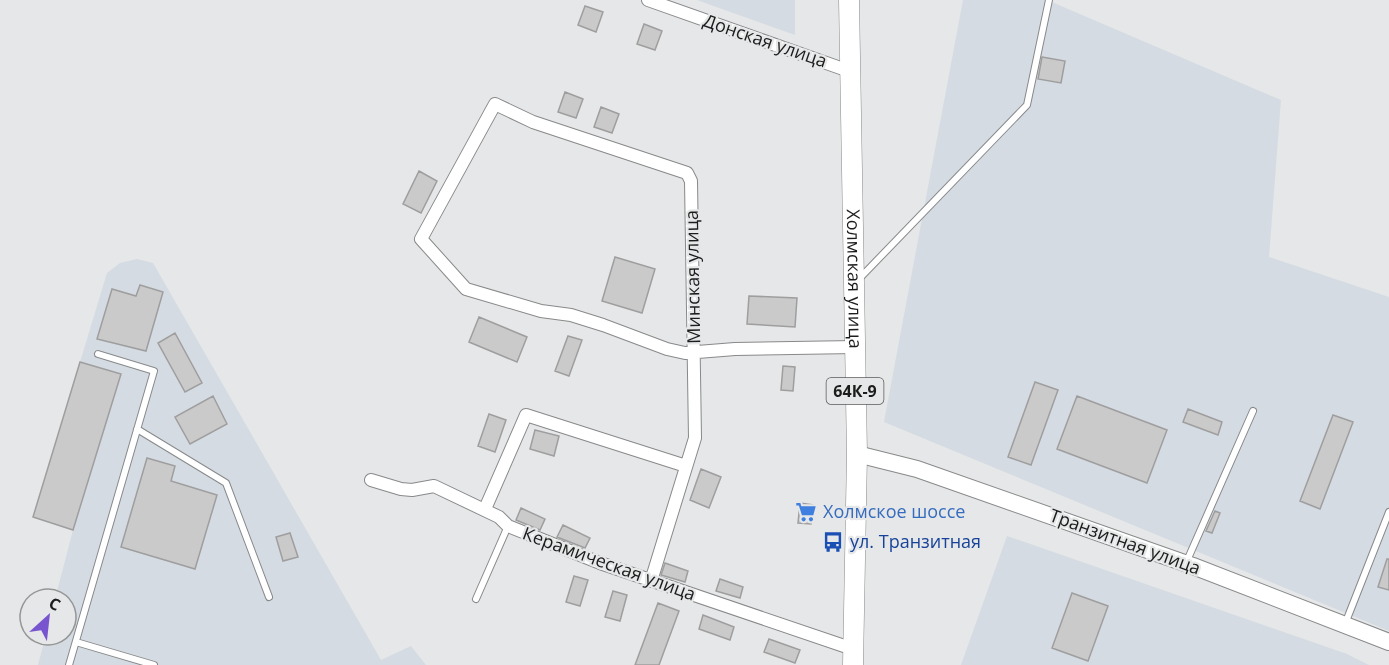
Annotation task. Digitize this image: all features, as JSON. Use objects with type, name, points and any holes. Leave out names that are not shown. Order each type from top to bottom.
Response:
[{"type":"main road","name":"Холмская улица","points":[[849,0],[857,454],[853,657]]},
{"type":"main road","name":"Транзитная улица","points":[[857,454],[917,468],[1186,563],[1389,642]]},
{"type":"street","name":"Донская улица","points":[[648,0],[849,71]]},
{"type":"street","name":"Минская улица","points":[[651,581],[695,438],[694,352],[691,181],[687,173],[533,122],[495,104],[421,239],[466,289],[541,311],[570,315],[667,349],[686,353],[694,352]]},
{"type":"street","points":[[694,352],[855,347]]},
{"type":"street","points":[[485,509],[526,415],[686,466]]},
{"type":"street","name":"Керамическая улица","points":[[371,480],[401,489],[412,490],[434,486],[485,509],[499,517],[508,526],[853,657]]},
{"type":"lane","points":[[853,284],[1027,105],[1049,0]]},
{"type":"lane","points":[[78,635],[154,371],[98,354]]},
{"type":"lane","points":[[1186,563],[1253,411]]},
{"type":"lane","points":[[137,429],[226,483],[269,597]]},
{"type":"lane","points":[[1345,625],[1389,512]]},
{"type":"lane","points":[[476,599],[508,526]]},
{"type":"lane","points":[[78,643],[154,665]]},
{"type":"lane","points":[[69,665],[74,647]]},
{"type":"shaded area","points":[[697,0],[795,0],[795,35]]},
{"type":"shaded area","points":[[963,0],[1047,0],[1281,100],[1269,257],[1389,297],[1389,631],[884,422]]},
{"type":"shaded area","points":[[137,259],[153,263],[381,660],[411,646],[426,665],[38,665],[43,647],[78,647],[78,587],[58,587],[73,530],[33,517],[107,273],[120,263]]},
{"type":"shaded area","points":[[1007,536],[1347,654],[1369,665],[961,665]]},
{"type":"building","points":[[585,6],[603,12],[596,32],[578,25]]},
{"type":"building","points":[[644,24],[662,31],[655,50],[637,44]]},
{"type":"building","points":[[1042,57],[1065,61],[1061,83],[1038,79]]},
{"type":"building","points":[[565,92],[583,99],[576,118],[558,112]]},
{"type":"building","points":[[601,107],[619,114],[612,133],[594,127]]},
{"type":"building","points":[[419,171],[437,181],[421,213],[403,204]]},
{"type":"building","points":[[615,257],[655,269],[642,313],[602,301]]},
{"type":"building","points":[[140,285],[163,292],[146,351],[97,339],[112,289],[136,296]]},
{"type":"building","points":[[749,296],[797,298],[795,327],[747,324]]},
{"type":"building","points":[[479,317],[527,337],[517,362],[469,342]]},
{"type":"building","points":[[175,333],[202,383],[185,392],[158,343]]},
{"type":"building","points":[[568,336],[582,340],[569,376],[555,371]]},
{"type":"building","points":[[80,362],[121,374],[73,530],[33,517]]},
{"type":"building","points":[[783,366],[795,367],[793,391],[781,390]]},
{"type":"building","points":[[1035,382],[1058,390],[1031,465],[1008,457]]},
{"type":"building","points":[[213,396],[227,424],[190,444],[175,417]]},
{"type":"building","points":[[1077,396],[1167,430],[1147,483],[1057,449]]},
{"type":"building","points":[[1188,409],[1222,422],[1218,435],[1183,422]]},
{"type":"building","points":[[489,414],[506,420],[495,452],[478,446]]},
{"type":"building","points":[[1333,415],[1353,422],[1320,509],[1300,501]]},
{"type":"building","points":[[535,430],[559,436],[554,456],[530,449]]},
{"type":"building","points":[[147,458],[175,466],[171,481],[217,495],[195,569],[121,547]]},
{"type":"building","points":[[701,469],[721,477],[709,508],[690,500]]},
{"type":"building","points":[[800,503],[813,505],[811,524],[798,523]]},
{"type":"building","points":[[521,508],[545,519],[540,530],[516,520]]},
{"type":"building","points":[[1215,511],[1220,513],[1212,533],[1206,531]]},
{"type":"building","points":[[563,525],[590,538],[585,548],[557,537]]},
{"type":"building","points":[[290,533],[298,557],[283,561],[276,537]]},
{"type":"building","points":[[1387,559],[1389,559],[1389,590],[1378,587]]},
{"type":"building","points":[[665,563],[688,571],[685,582],[661,575]]},
{"type":"building","points":[[574,576],[588,580],[580,606],[566,602]]},
{"type":"building","points":[[720,579],[743,587],[740,598],[716,591]]},
{"type":"building","points":[[613,591],[627,595],[620,621],[605,617]]},
{"type":"building","points":[[1072,593],[1108,606],[1088,661],[1052,648]]},
{"type":"building","points":[[658,603],[679,611],[659,665],[635,665]]},
{"type":"building","points":[[703,615],[734,627],[730,640],[699,629]]},
{"type":"building","points":[[769,639],[800,650],[795,663],[764,652]]},
{"type":"place","name":"Холмское шоссе","points":[[806,512]]},
{"type":"place","name":"ул. Транзитная","points":[[833,542]]}]
